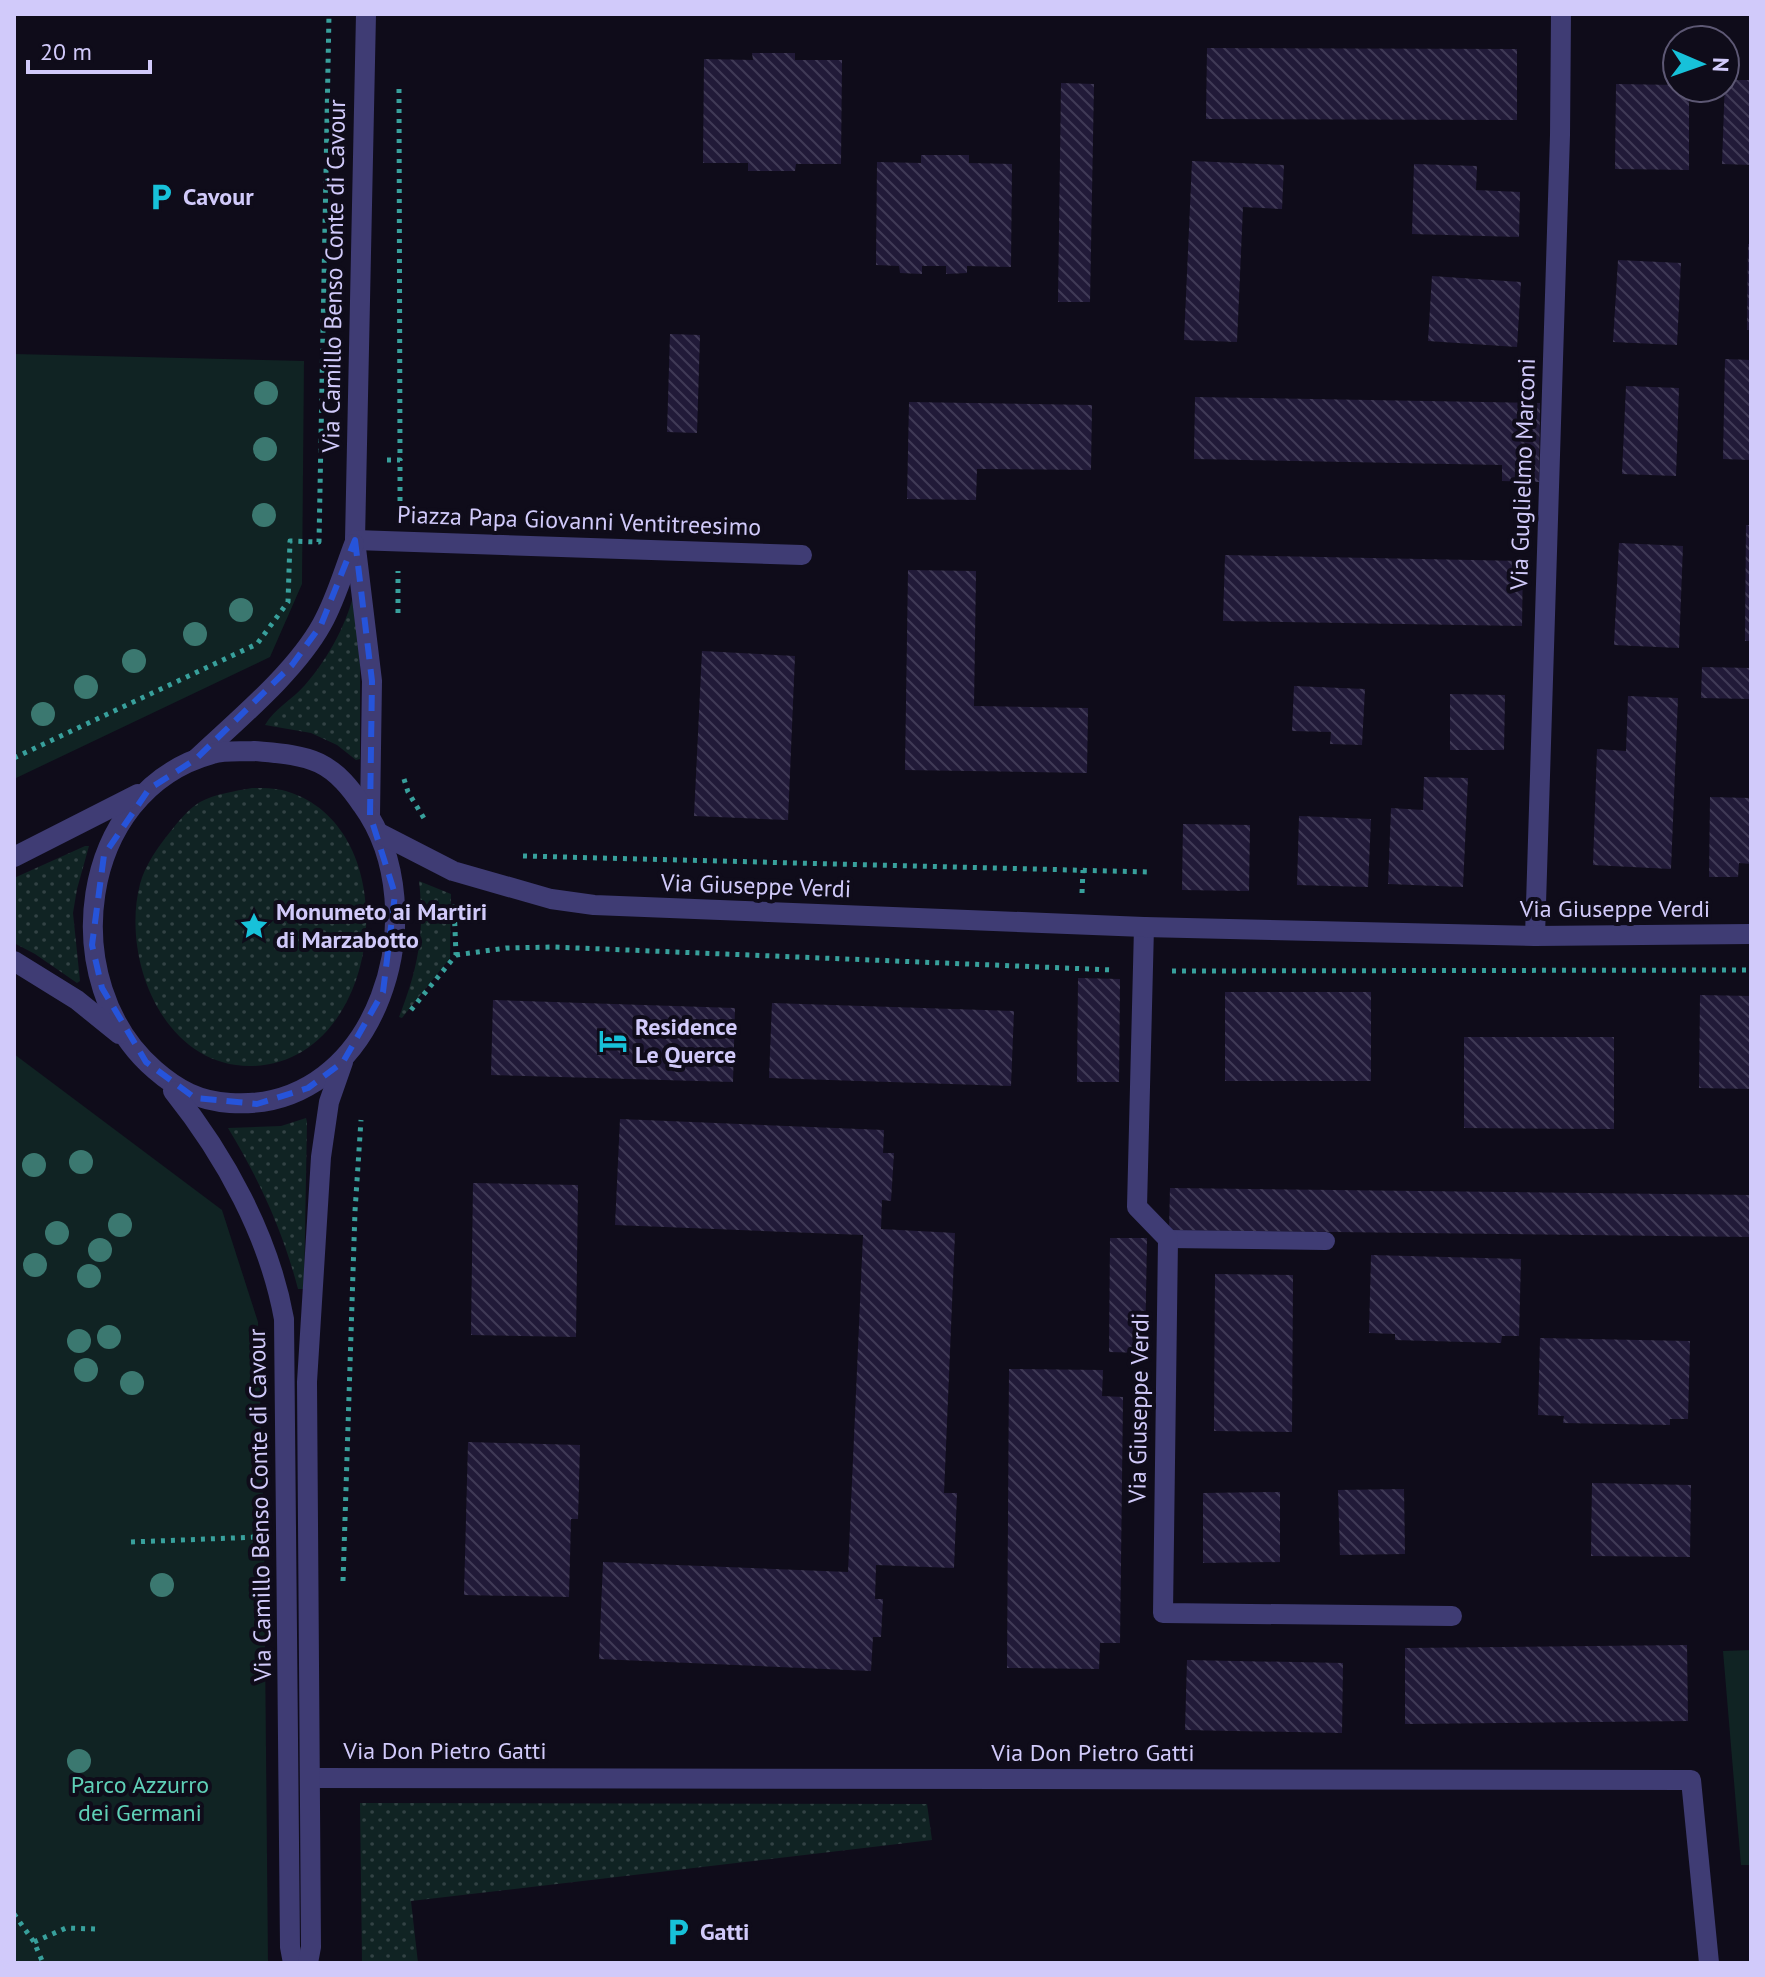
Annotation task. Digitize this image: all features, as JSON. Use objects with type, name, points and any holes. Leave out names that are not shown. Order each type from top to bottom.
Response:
[{"type":"street","name":"Via Camillo Benso Conte di Cavour","points":[[366,14],[355,540],[372,681],[374,824]]},
{"type":"street","name":"Via Guglielmo Marconi","points":[[1535,936],[1560,135],[1561,14]]},
{"type":"street","name":"Via Camillo Benso Conte di Cavour","points":[[196,759],[292,665],[309,642],[331,604],[355,540]]},
{"type":"street","name":"Piazza Papa Giovanni Ventitreesimo","points":[[355,540],[802,555]]},
{"type":"street","points":[[14,961],[77,1000],[129,1042],[164,1078],[195,1098],[257,1104],[275,1101],[308,1088],[343,1062],[371,1018],[383,992],[392,942],[395,894],[374,824],[347,784],[318,762],[254,751],[215,753],[165,774],[133,805],[112,836],[104,855],[95,898],[92,945],[111,1010],[129,1042]]},
{"type":"street","points":[[14,857],[149,789]]},
{"type":"street","name":"Via Giuseppe Verdi","points":[[374,824],[453,871],[551,899],[594,905],[1144,927],[1535,936],[1751,934]]},
{"type":"street","points":[[1144,927],[1137,1207],[1168,1239]]},
{"type":"street","name":"Via Camillo Benso Conte di Cavour","points":[[308,1963],[311,1947],[307,1382],[321,1157],[329,1102],[343,1062]]},
{"type":"street","name":"Via Camillo Benso Conte di Cavour","points":[[164,1078],[199,1125],[240,1195],[271,1266],[284,1319],[290,1947],[293,1963]]},
{"type":"street","name":"Via Giuseppe Verdi","points":[[1168,1239],[1163,1613],[1452,1616]]},
{"type":"street","name":"Via Don Pietro Gatti","points":[[310,1778],[1691,1780],[1709,1963]]},
{"type":"lane","points":[[1168,1239],[1326,1241]]},
{"type":"path","points":[[14,758],[73,733],[257,644],[288,602],[290,541],[319,542],[329,14]]},
{"type":"path","points":[[398,622],[399,78]]},
{"type":"path","points":[[320,460],[400,460]]},
{"type":"path","points":[[404,778],[408,792],[427,824]]},
{"type":"path","points":[[512,856],[1150,872]]},
{"type":"path","points":[[407,1014],[456,955],[453,871]]},
{"type":"path","points":[[456,955],[506,948],[554,947],[1143,971],[1751,970]]},
{"type":"path","points":[[343,1588],[355,1211],[362,1105]]},
{"type":"path","points":[[131,1542],[264,1536]]},
{"type":"path","points":[[14,1914],[34,1942],[43,1963]]},
{"type":"path","points":[[34,1942],[66,1928],[95,1929]]},
{"type":"highlighted area","points":[[355,540],[372,681],[370,815],[395,894],[383,992],[343,1062],[308,1088],[257,1104],[195,1098],[146,1062],[102,988],[92,945],[104,855],[149,789],[196,759],[292,665],[321,625]]},
{"type":"green space","points":[[14,354],[304,361],[302,584],[270,657],[14,779]]},
{"type":"green space","points":[[356,585],[360,586],[360,759],[356,760],[337,745],[311,733],[265,725],[305,685],[322,662],[343,625]]},
{"type":"green space","points":[[252,788],[282,790],[323,811],[351,847],[364,892],[365,940],[353,987],[330,1028],[295,1055],[250,1066],[219,1061],[193,1048],[172,1028],[155,1002],[143,974],[137,943],[136,913],[145,870],[152,856],[184,816],[206,799]]},
{"type":"green space","points":[[89,846],[73,913],[80,981],[77,983],[14,943],[14,878]]},
{"type":"green space","points":[[419,881],[451,894],[450,958],[402,1018],[399,1017],[411,983],[420,934]]},
{"type":"green space","name":"Parco Azzurro dei Germani","points":[[14,1054],[222,1210],[258,1322],[264,1536],[268,1963],[14,1963]]},
{"type":"green space","points":[[306,1118],[304,1289],[298,1289],[269,1206],[228,1128],[281,1126]]},
{"type":"green space","points":[[1751,1650],[1751,1865],[1741,1865],[1723,1651]]},
{"type":"green space","points":[[360,1803],[927,1804],[932,1840],[411,1901],[418,1963],[362,1963]]},
{"type":"building","points":[[1207,48],[1517,49],[1517,120],[1206,119]]},
{"type":"building","points":[[752,53],[795,53],[795,60],[842,60],[841,164],[796,164],[795,171],[748,171],[748,163],[703,163],[704,59],[753,60]]},
{"type":"building","points":[[1741,80],[1751,80],[1751,165],[1722,164],[1724,104],[1741,104]]},
{"type":"building","points":[[1061,83],[1094,84],[1090,302],[1058,302]]},
{"type":"building","points":[[1616,84],[1661,85],[1661,104],[1689,104],[1689,170],[1615,169]]},
{"type":"building","points":[[921,155],[969,155],[969,163],[1012,164],[1011,267],[967,266],[967,273],[946,274],[946,266],[922,266],[922,274],[900,273],[899,266],[876,265],[877,162],[921,163]]},
{"type":"building","points":[[1192,161],[1284,165],[1282,209],[1243,207],[1237,342],[1184,340]]},
{"type":"building","points":[[1414,164],[1477,166],[1476,190],[1520,192],[1519,237],[1412,234]]},
{"type":"building","points":[[1748,244],[1751,244],[1751,330],[1747,330]]},
{"type":"building","points":[[1618,260],[1681,263],[1677,345],[1613,342]]},
{"type":"building","points":[[1432,276],[1521,282],[1517,347],[1428,341]]},
{"type":"building","points":[[670,334],[700,335],[697,433],[667,432]]},
{"type":"building","points":[[1725,359],[1751,360],[1751,460],[1723,459]]},
{"type":"building","points":[[1626,386],[1679,388],[1676,476],[1622,474]]},
{"type":"building","points":[[1195,397],[1540,403],[1539,482],[1502,481],[1502,465],[1194,459]]},
{"type":"building","points":[[909,402],[1092,405],[1091,470],[977,469],[976,500],[907,499]]},
{"type":"building","points":[[1746,525],[1751,525],[1751,641],[1745,641]]},
{"type":"building","points":[[1619,543],[1683,546],[1679,648],[1614,645]]},
{"type":"building","points":[[1225,555],[1523,561],[1522,626],[1223,621]]},
{"type":"building","points":[[908,570],[976,571],[974,706],[1088,708],[1087,773],[905,770]]},
{"type":"building","points":[[702,651],[795,656],[788,820],[694,816]]},
{"type":"building","points":[[1702,667],[1751,668],[1751,699],[1701,698]]},
{"type":"building","points":[[1294,686],[1365,689],[1362,745],[1330,744],[1331,732],[1292,731]]},
{"type":"building","points":[[1450,694],[1505,695],[1504,750],[1450,750]]},
{"type":"building","points":[[1628,696],[1678,698],[1671,869],[1593,865],[1597,749],[1626,751]]},
{"type":"building","points":[[1424,777],[1468,778],[1463,887],[1388,884],[1391,808],[1423,810]]},
{"type":"building","points":[[1710,797],[1751,798],[1751,864],[1739,863],[1738,877],[1709,877]]},
{"type":"building","points":[[1299,816],[1371,819],[1368,887],[1297,885]]},
{"type":"building","points":[[1183,824],[1250,825],[1249,891],[1182,890]]},
{"type":"building","points":[[1078,978],[1120,979],[1119,1082],[1077,1082]]},
{"type":"building","points":[[1225,992],[1371,992],[1371,1081],[1225,1081]]},
{"type":"building","points":[[1700,995],[1751,996],[1751,1089],[1699,1088]]},
{"type":"building","name":"Residence Le Querce","points":[[493,1000],[735,1008],[733,1082],[491,1075]]},
{"type":"building","points":[[772,1003],[1014,1011],[1011,1086],[769,1078]]},
{"type":"building","points":[[1464,1037],[1614,1037],[1614,1129],[1464,1128]]},
{"type":"building","points":[[620,1119],[884,1130],[883,1153],[894,1153],[891,1201],[882,1200],[881,1229],[955,1233],[944,1493],[957,1493],[954,1568],[876,1565],[875,1599],[883,1599],[881,1637],[873,1637],[871,1671],[599,1659],[603,1562],[848,1572],[863,1235],[615,1225]]},
{"type":"building","points":[[473,1183],[578,1185],[576,1337],[471,1335]]},
{"type":"building","points":[[1170,1188],[1751,1195],[1751,1237],[1169,1230]]},
{"type":"building","points":[[1110,1238],[1147,1238],[1145,1353],[1109,1352]]},
{"type":"building","points":[[1371,1255],[1521,1259],[1519,1336],[1502,1336],[1501,1343],[1395,1340],[1395,1334],[1369,1333]]},
{"type":"building","points":[[1215,1274],[1293,1275],[1292,1432],[1214,1431]]},
{"type":"building","points":[[1540,1338],[1690,1341],[1688,1419],[1670,1419],[1670,1425],[1563,1423],[1564,1416],[1538,1415]]},
{"type":"building","points":[[1009,1369],[1103,1370],[1102,1396],[1123,1397],[1120,1643],[1100,1643],[1099,1669],[1007,1668]]},
{"type":"building","points":[[468,1442],[580,1445],[578,1519],[571,1519],[569,1597],[464,1595]]},
{"type":"building","points":[[1592,1483],[1691,1485],[1690,1557],[1591,1556]]},
{"type":"building","points":[[1404,1489],[1405,1554],[1340,1555],[1338,1490]]},
{"type":"building","points":[[1280,1492],[1280,1562],[1203,1563],[1203,1493]]},
{"type":"building","points":[[1687,1645],[1688,1721],[1405,1724],[1405,1648]]},
{"type":"building","points":[[1187,1660],[1343,1663],[1342,1733],[1185,1730]]},
{"type":"place","name":"Cavour","points":[[161,197]]},
{"type":"place","name":"Monumeto ai Martiri di Marzabotto","points":[[254,926]]},
{"type":"place","name":"Residence Le Querce","points":[[613,1041]]},
{"type":"place","name":"Gatti","points":[[678,1932]]}]
